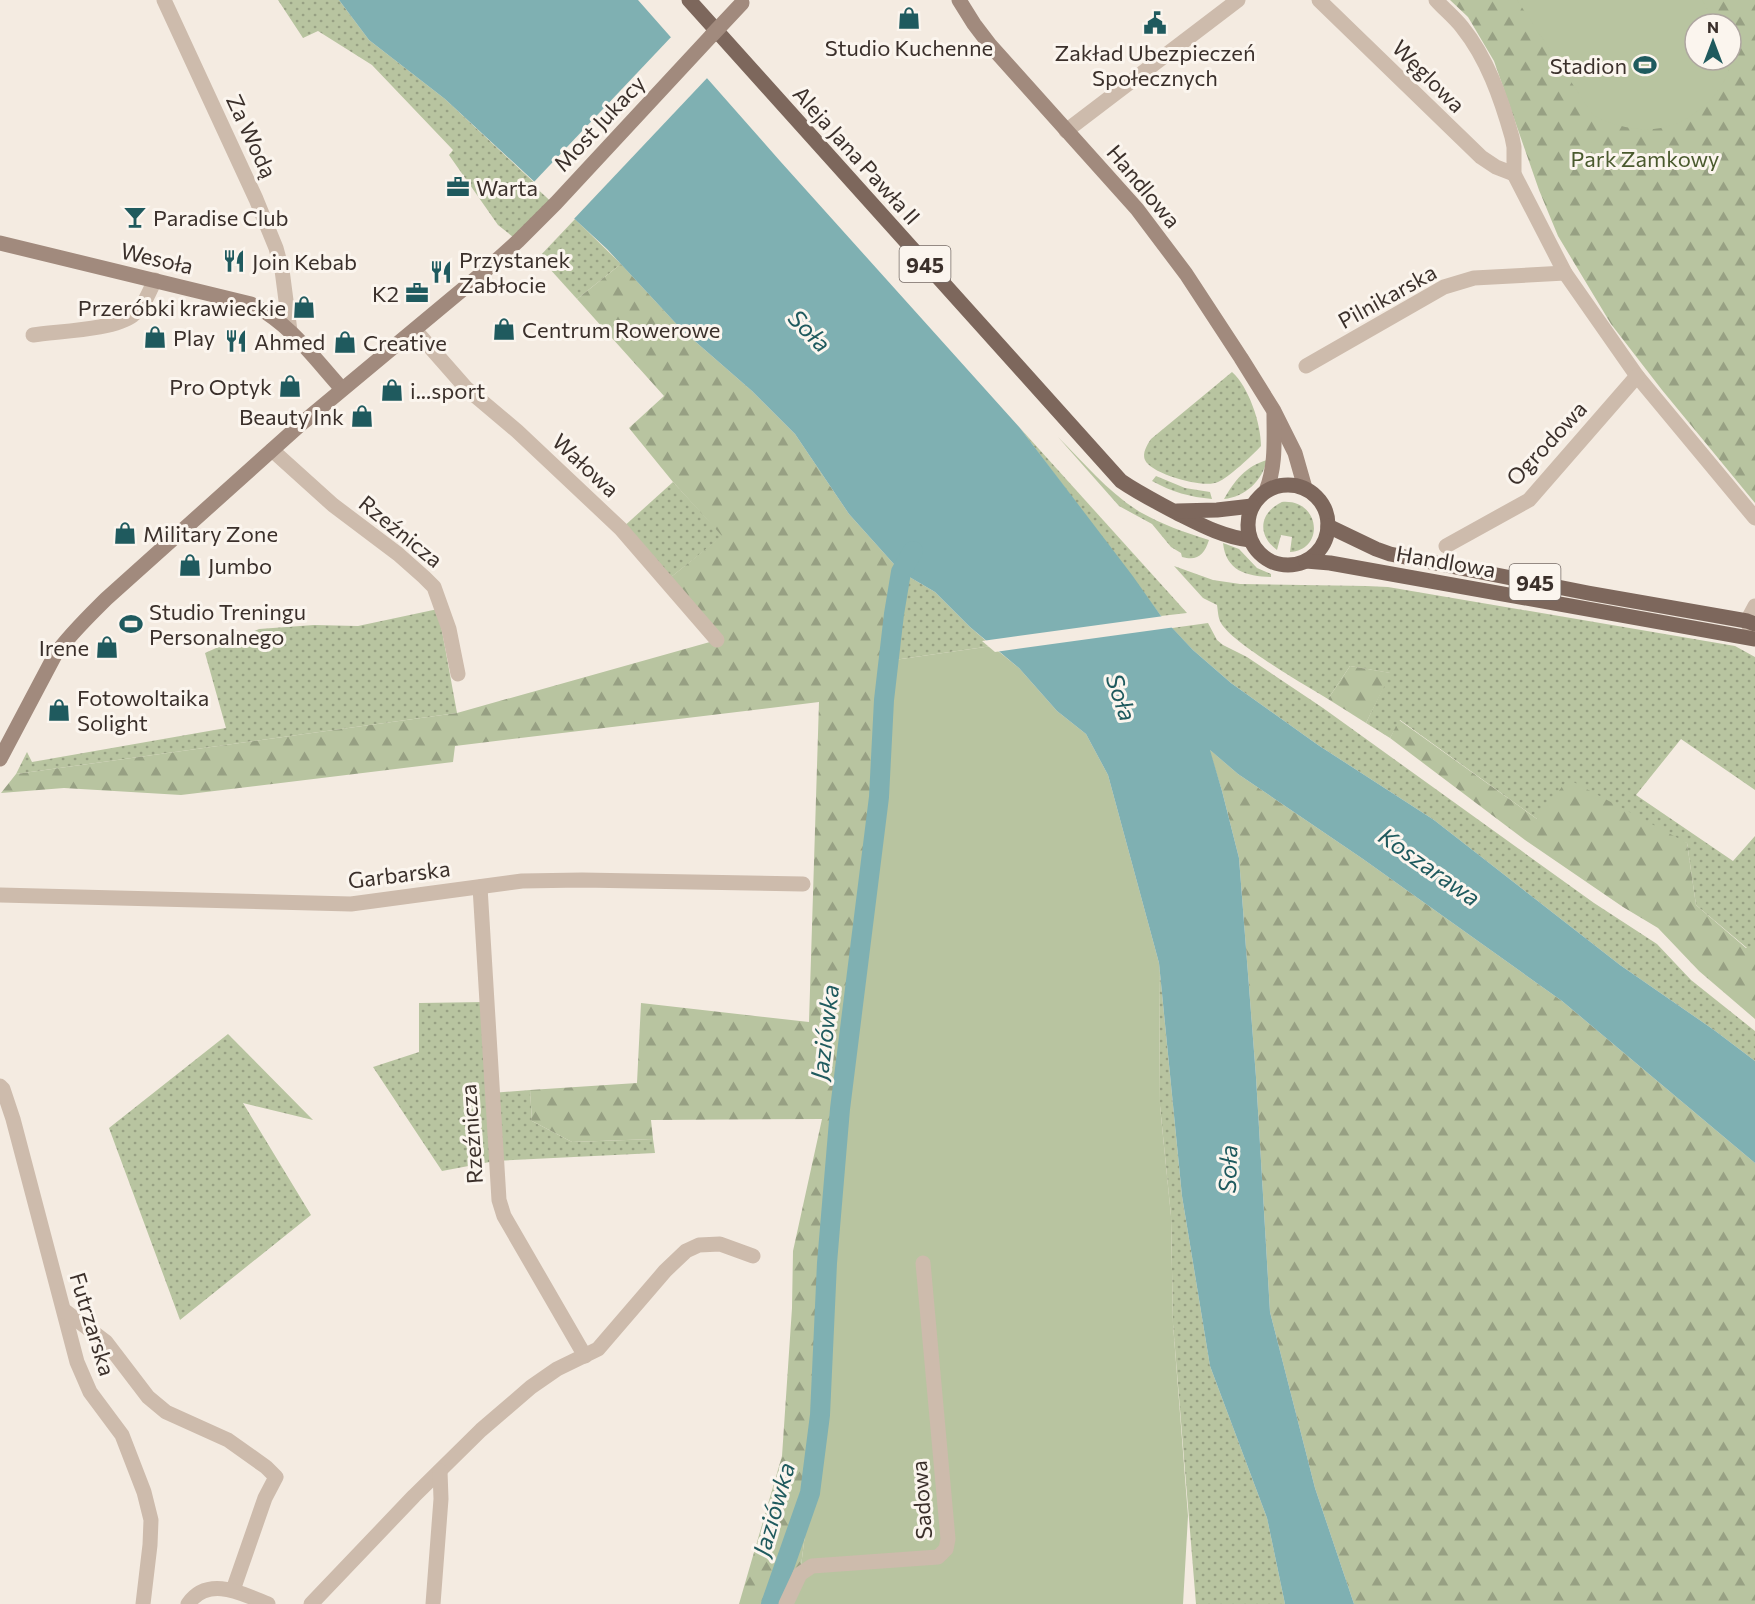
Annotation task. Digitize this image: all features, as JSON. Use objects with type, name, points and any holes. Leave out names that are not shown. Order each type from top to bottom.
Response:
[{"type":"main road","name":"Aleja Jana Pawła II","points":[[689,0],[1121,481],[1141,495],[1215,532],[1250,540]]},
{"type":"main road","points":[[1250,540],[1248,526],[1252,506],[1266,491],[1278,486],[1292,485],[1305,488],[1322,503],[1327,514],[1328,526],[1327,537],[1322,546],[1306,561]]},
{"type":"main road","name":"Aleja Jana Pawła II","points":[[1174,511],[1252,506]]},
{"type":"main road","name":"Handlowa","points":[[1328,526],[1390,554],[1751,622]]},
{"type":"main road","name":"945","points":[[1250,540],[1257,551],[1268,560],[1280,565],[1294,565],[1306,561]]},
{"type":"main road","name":"Handlowa","points":[[1306,561],[1330,563],[1755,639]]},
{"type":"street","name":"Za Wodą","points":[[164,0],[256,199],[276,248],[282,270],[290,331]]},
{"type":"street","points":[[1066,131],[1238,0]]},
{"type":"street","name":"Węglowa","points":[[1319,0],[1481,157],[1496,167],[1514,174]]},
{"type":"street","points":[[1436,0],[1461,26],[1488,69],[1512,137],[1514,174],[1565,273],[1637,376],[1755,518]]},
{"type":"street","name":"Most Jukacy","points":[[0,759],[40,680],[66,640],[106,599],[342,389],[415,330],[518,241],[743,1]]},
{"type":"street","name":"Handlowa","points":[[960,1],[990,45],[1137,209],[1186,274],[1274,411],[1295,453],[1305,488]]},
{"type":"street","name":"Wesoła","points":[[0,243],[251,304],[277,319],[290,331],[342,389]]},
{"type":"street","name":"Pilnikarska","points":[[1306,366],[1444,287],[1474,278],[1565,273]]},
{"type":"street","points":[[33,334],[120,322],[133,315],[144,304],[155,280]]},
{"type":"street","name":"Wałowa","points":[[415,330],[466,388],[517,431],[621,530],[717,640]]},
{"type":"street","name":"Ogrodowa","points":[[1446,546],[1529,500],[1637,376]]},
{"type":"street","points":[[1266,491],[1272,477],[1274,463],[1274,411]]},
{"type":"street","name":"Rzeźnicza","points":[[272,450],[333,505],[398,554],[434,588],[449,629],[458,674]]},
{"type":"street","points":[[1755,606],[1751,622],[1755,639]]},
{"type":"street","name":"Garbarska","points":[[0,894],[351,904],[522,881],[803,884]]},
{"type":"street","name":"Rzeźnicza","points":[[480,887],[499,1200],[504,1216],[585,1356]]},
{"type":"street","name":"Futrzarska","points":[[0,1086],[13,1119],[73,1348],[90,1392],[122,1435],[144,1492],[151,1520],[143,1604]]},
{"type":"street","points":[[311,1604],[414,1496],[481,1430],[531,1387],[558,1369],[598,1349],[665,1271],[686,1251],[699,1245],[720,1244],[753,1256]]},
{"type":"street","name":"Sadowa","points":[[786,1604],[800,1574],[812,1566],[938,1557],[946,1549],[948,1539],[923,1263]]},
{"type":"street","points":[[65,1311],[106,1342],[148,1397],[166,1412],[228,1440],[266,1467],[276,1477],[265,1498],[233,1590]]},
{"type":"street","points":[[432,1604],[441,1499],[440,1471]]},
{"type":"street","points":[[188,1604],[200,1592],[214,1588],[233,1590],[268,1604]]},
{"type":"green space","points":[[278,0],[339,0],[369,40],[445,99],[556,203],[518,241],[498,225],[449,155],[453,150],[372,65],[318,31],[303,38]]},
{"type":"green space","name":"Park Zamkowy","points":[[1450,0],[1755,0],[1755,503],[1611,324],[1558,236],[1539,190],[1494,61],[1468,17]]},
{"type":"green space","name":"Stadion","points":[[1517,0],[1702,0],[1709,12],[1683,12],[1683,72],[1728,72],[1716,94],[1685,120],[1661,128],[1626,127],[1593,115]]},
{"type":"green space","points":[[575,219],[621,264],[577,299],[539,257]]},
{"type":"green space","points":[[621,264],[681,329],[752,391],[795,434],[849,514],[901,572],[887,661],[879,797],[840,1109],[827,1263],[820,1415],[800,1574],[786,1604],[739,1604],[782,1456],[792,1308],[793,1251],[822,1119],[651,1120],[653,1139],[572,1142],[532,1121],[530,1090],[637,1083],[641,1003],[809,1022],[819,702],[455,746],[453,762],[181,795],[64,788],[1,793],[16,774],[457,713],[717,640],[666,581],[722,536],[673,482],[629,428],[664,396],[577,299]]},
{"type":"green space","points":[[1232,372],[1244,387],[1253,406],[1261,446],[1228,476],[1211,484],[1178,479],[1149,465],[1144,455],[1151,439]]},
{"type":"green space","points":[[1020,428],[1187,613],[1161,616]]},
{"type":"green space","points":[[1058,437],[1097,477],[1140,512],[1209,540],[1205,550],[1200,556],[1182,557],[1181,553],[1171,547],[1152,524],[1119,506]]},
{"type":"green space","points":[[1267,460],[1265,468],[1252,487],[1232,498],[1224,499],[1241,475]]},
{"type":"green space","points":[[1156,476],[1185,488],[1210,492],[1212,499],[1167,488],[1152,481]]},
{"type":"green space","points":[[673,482],[723,536],[666,581],[621,529]]},
{"type":"green space","points":[[1282,502],[1295,503],[1305,508],[1311,516],[1314,525],[1313,535],[1309,543],[1301,549],[1290,552],[1292,537],[1281,535],[1277,550],[1266,538],[1263,524],[1265,518],[1274,507]]},
{"type":"green space","points":[[1223,543],[1239,549],[1257,568],[1271,574],[1271,577],[1246,573],[1233,566],[1228,560]]},
{"type":"green space","points":[[1174,566],[1213,580],[1240,584],[1388,587],[1735,646],[1755,657],[1755,790],[1681,739],[1636,795],[1733,861],[1755,836],[1755,948],[1747,948],[1696,905],[1687,843],[1537,819],[1400,720],[1390,738],[1366,723],[1390,673],[1350,666],[1328,699],[1239,641],[1221,623],[1217,605],[1203,598]]},
{"type":"green space","points":[[901,572],[935,592],[992,646],[887,661]]},
{"type":"green space","points":[[438,609],[457,713],[16,774],[27,752],[32,762],[226,728],[205,653],[259,629],[314,625],[358,626]]},
{"type":"green space","points":[[1208,623],[1217,640],[1223,645],[1247,657],[1323,708],[1594,903],[1657,944],[1691,980],[1755,1031],[1755,1061],[1620,965],[1434,820],[1318,745],[1231,683],[1172,628]]},
{"type":"green space","points":[[992,646],[1019,668],[1057,711],[1086,734],[1108,775],[1159,963],[1160,1106],[1171,1216],[1173,1324],[1188,1516],[1183,1604],[786,1604],[800,1574],[820,1415],[827,1263],[840,1109],[879,797],[887,661]]},
{"type":"green space","points":[[1350,666],[1391,673],[1366,723],[1328,699]]},
{"type":"green space","points":[[1399,720],[1537,819],[1568,779],[1687,843],[1696,905],[1746,948],[1755,948],[1755,1019],[1699,971],[1658,928],[1525,840],[1390,738]]},
{"type":"green space","points":[[1209,749],[1238,774],[1363,859],[1562,1001],[1755,1163],[1755,1604],[1354,1604],[1315,1488],[1270,1312],[1256,1077],[1239,858]]},
{"type":"green space","points":[[1159,963],[1182,1196],[1210,1366],[1267,1518],[1285,1604],[1196,1604],[1173,1324],[1171,1216],[1160,1106]]},
{"type":"green space","points":[[486,1002],[491,1093],[530,1090],[532,1121],[572,1142],[653,1139],[655,1153],[495,1161],[442,1171],[373,1067],[419,1052],[419,1003]]},
{"type":"green space","points":[[228,1034],[313,1120],[243,1103],[311,1215],[180,1320],[109,1128]]},
{"type":"water","points":[[339,0],[638,0],[1020,428],[1161,616],[1193,650],[1231,683],[1318,745],[1434,820],[1620,965],[1755,1061],[1755,1163],[1562,1001],[1363,859],[1238,774],[1210,750],[1239,858],[1256,1077],[1270,1312],[1315,1488],[1354,1604],[1285,1604],[1267,1518],[1210,1366],[1182,1196],[1159,963],[1108,775],[1086,734],[1057,711],[1019,668],[970,627],[935,592],[901,572],[849,514],[795,434],[752,391],[681,329],[607,249],[445,99],[369,40]]},
{"type":"pier","points":[[673,35],[709,76],[572,221],[532,184]]},
{"type":"pier","points":[[1164,616],[1176,627],[995,652],[982,641]]},
{"type":"waterway","name":"Jaziówka","points":[[771,1604],[810,1493],[820,1415],[827,1263],[840,1109],[879,797],[884,700],[901,572],[913,551]]},
{"type":"place","name":"Studio Kuchenne","points":[[909,18]]},
{"type":"place","name":"Zakład Ubezpieczeń Społecznych","points":[[1155,23]]},
{"type":"place","name":"Stadion","points":[[1645,65]]},
{"type":"place","name":"Warta","points":[[458,187]]},
{"type":"place","name":"Paradise Club","points":[[135,217]]},
{"type":"place","name":"Join Kebab","points":[[234,261]]},
{"type":"place","name":"Przystanek Zabłocie","points":[[441,272]]},
{"type":"place","name":"K2","points":[[417,293]]},
{"type":"place","name":"Przeróbki krawieckie","points":[[304,307]]},
{"type":"place","name":"Centrum Rowerowe","points":[[504,329]]},
{"type":"place","name":"Play","points":[[155,337]]},
{"type":"place","name":"Ahmed","points":[[236,341]]},
{"type":"place","name":"Creative","points":[[345,342]]},
{"type":"place","name":"Pro Optyk","points":[[290,386]]},
{"type":"place","name":"i...sport","points":[[392,390]]},
{"type":"place","name":"Beauty Ink","points":[[362,416]]},
{"type":"place","name":"Military Zone","points":[[125,533]]},
{"type":"place","name":"Jumbo","points":[[190,565]]},
{"type":"place","name":"Studio Treningu Personalnego","points":[[131,624]]},
{"type":"place","name":"Irene","points":[[107,647]]},
{"type":"place","name":"Fotowoltaika Solight","points":[[59,710]]},
{"type":"water label","name":"Soła","points":[[810,330]]},
{"type":"water label","name":"Soła","points":[[1122,697]]},
{"type":"water label","name":"Koszarawa","points":[[1430,866]]},
{"type":"water label","name":"Soła","points":[[1227,1169]]}]
